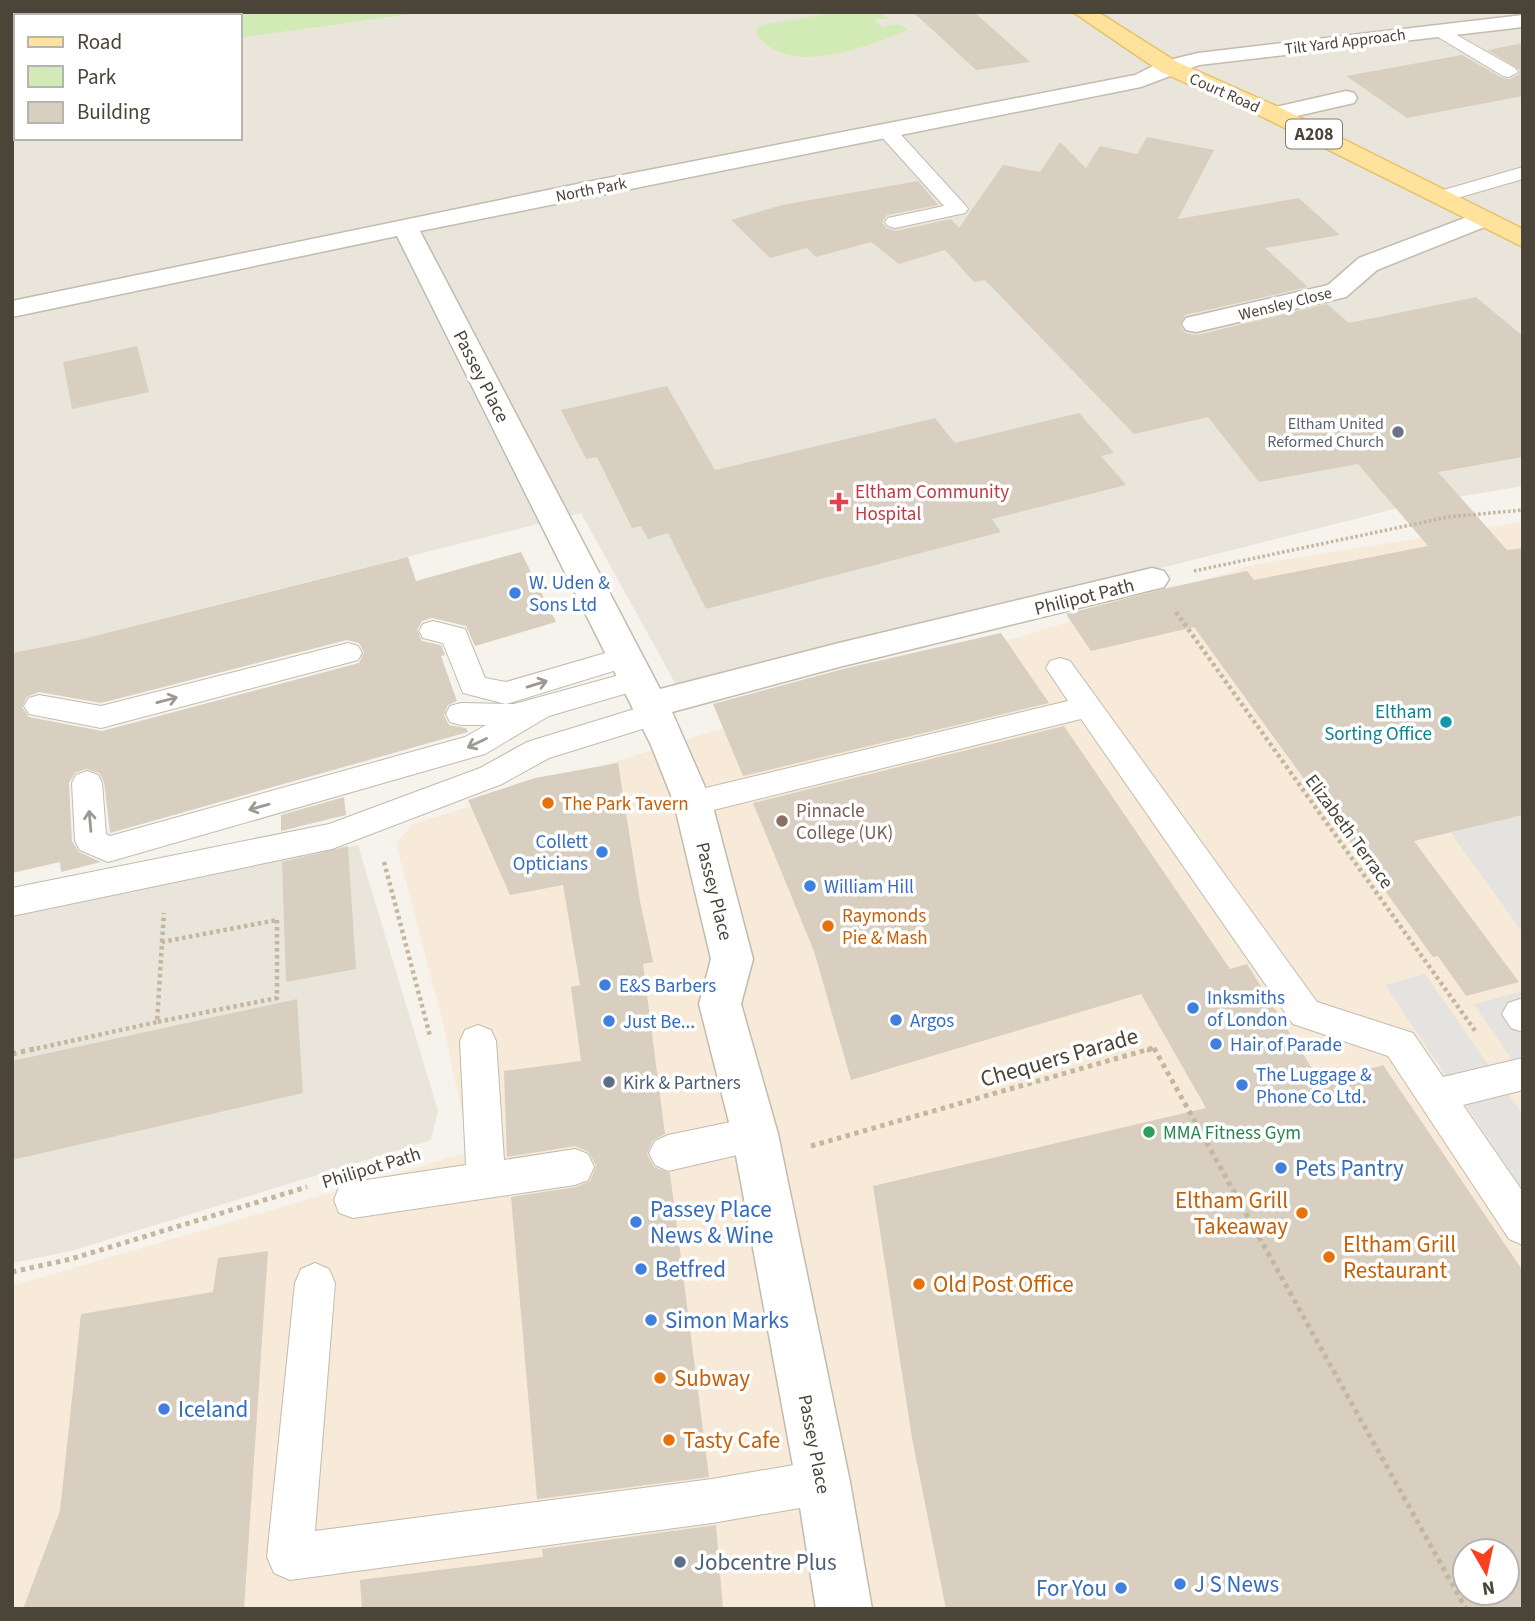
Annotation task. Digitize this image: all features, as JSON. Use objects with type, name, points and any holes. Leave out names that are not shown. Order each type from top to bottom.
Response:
[{"type":"main road","name":"Court Road","points":[[1083,12],[1168,67],[1275,114],[1523,239]]},
{"type":"street","name":"Tilt Yard Approach","points":[[1168,67],[1198,59],[1523,22]]},
{"type":"street","name":"North Park","points":[[12,309],[587,189],[1141,80],[1168,67]]},
{"type":"street","points":[[1275,114],[1346,98]]},
{"type":"street","name":"Wensley Close","points":[[1196,324],[1337,291],[1368,264],[1483,219]]},
{"type":"street","name":"Passey Place","points":[[406,228],[642,689],[693,803],[732,959],[720,1004],[757,1147],[823,1482],[844,1609]]},
{"type":"street","name":"Philipot Path","points":[[642,689],[839,655],[1153,579]]},
{"type":"lane","points":[[1439,30],[1516,71]]},
{"type":"lane","points":[[1479,78],[1516,71]]},
{"type":"lane","points":[[887,131],[958,209],[895,222]]},
{"type":"lane","points":[[1440,197],[1523,173]]},
{"type":"lane","points":[[433,631],[455,636],[473,686],[506,693],[642,689]]},
{"type":"lane","points":[[38,706],[101,717],[348,653]]},
{"type":"lane","points":[[1060,668],[1306,1013],[1400,1044],[1523,1226]]},
{"type":"lane","points":[[461,714],[514,715],[642,689]]},
{"type":"lane","points":[[12,902],[332,836],[491,776],[642,689]]},
{"type":"lane","points":[[693,803],[1087,707]]},
{"type":"lane","points":[[87,783],[91,841],[108,849],[474,746],[537,710]]},
{"type":"lane","points":[[478,1041],[486,1181]]},
{"type":"lane","points":[[1434,1096],[1515,1075]]},
{"type":"lane","points":[[668,1153],[757,1147]]},
{"type":"lane","points":[[353,1200],[575,1167]]},
{"type":"lane","points":[[315,1283],[290,1557],[712,1501],[823,1482]]},
{"type":"path","name":"Philipot Path","points":[[1153,579],[1448,517],[1523,510]]},
{"type":"path","name":"Elizabeth Terrace","points":[[1153,579],[1515,1075]]},
{"type":"path","points":[[377,819],[386,823],[383,858],[430,1037]]},
{"type":"path","points":[[157,1022],[167,870]]},
{"type":"path","points":[[12,1054],[277,998],[277,920],[162,942]]},
{"type":"path","name":"Chequers Parade","points":[[757,1147],[1154,1048],[1466,1609]]},
{"type":"path","name":"Philipot Path","points":[[12,1272],[71,1259],[315,1184]]},
{"type":"shaded area","points":[[427,12],[1523,12],[1523,486],[1410,505],[679,690],[581,513],[78,640],[12,653],[12,70],[14,140],[242,140],[242,38]]},
{"type":"shaded area","points":[[1523,522],[1523,1609],[12,1609],[12,1286],[470,1152],[443,1023],[396,843],[413,824],[1256,564]]},
{"type":"shaded area","points":[[1523,815],[1523,933],[1450,832]]},
{"type":"shaded area","points":[[329,825],[336,850],[358,845],[438,1111],[431,1140],[71,1251],[12,1263],[12,888]]},
{"type":"shaded area","points":[[1425,974],[1523,1115],[1523,1190],[1385,985]]},
{"type":"shaded area","points":[[1523,991],[1523,1076],[1474,1004]]},
{"type":"green space","points":[[12,12],[427,12],[242,38],[242,14],[14,14],[12,70]]},
{"type":"green space","points":[[837,12],[880,12],[889,19],[874,19],[882,28],[896,24],[908,30],[850,51],[807,57],[787,54],[770,47],[756,33],[758,26]]},
{"type":"building","points":[[913,12],[974,12],[1030,62],[976,70]]},
{"type":"building","points":[[1523,43],[1523,96],[1407,118],[1346,76],[1462,55],[1502,78],[1510,79],[1519,74],[1520,70],[1488,50]]},
{"type":"building","points":[[1147,137],[1214,150],[1178,219],[1299,198],[1340,235],[1265,248],[1308,287],[1185,315],[1180,325],[1185,333],[1197,335],[1327,304],[1349,323],[1476,297],[1523,336],[1523,457],[1438,472],[1507,550],[1523,548],[1523,815],[1414,841],[1519,982],[1466,996],[1438,956],[1433,957],[1194,627],[1091,651],[1066,614],[1247,571],[1254,580],[1428,546],[1358,464],[1259,482],[1208,417],[1134,434],[985,280],[974,282],[945,250],[899,264],[871,242],[816,257],[807,248],[770,258],[731,220],[782,205],[918,181],[938,205],[887,215],[882,222],[886,228],[896,231],[951,219],[959,228],[1003,165],[1040,172],[1060,142],[1086,168],[1100,146],[1137,154]]},
{"type":"building","points":[[137,346],[149,392],[72,409],[63,362]]},
{"type":"building","name":"Eltham Community Hospital","points":[[667,386],[715,470],[935,418],[955,443],[1079,413],[1114,453],[1101,456],[1126,485],[992,519],[1001,532],[706,609],[668,533],[648,539],[641,526],[632,528],[597,457],[586,459],[561,410]]},
{"type":"building","points":[[521,552],[556,622],[475,646],[466,626],[432,618],[422,621],[417,630],[422,641],[441,645],[445,655],[441,656],[457,701],[448,705],[444,715],[449,725],[466,728],[468,732],[110,833],[104,782],[99,773],[86,769],[75,773],[69,783],[72,841],[79,852],[101,862],[61,872],[60,862],[12,873],[12,653],[78,640],[408,557],[416,581]],"holes":[[[347,640],[359,643],[364,652],[359,663],[102,731],[29,717],[22,707],[27,697],[39,692],[101,703]]]},
{"type":"building","points":[[1001,633],[1049,703],[743,776],[713,704],[847,668]]},
{"type":"building","points":[[1064,726],[1230,969],[1247,964],[1321,1083],[1383,1065],[1523,1271],[1523,1609],[946,1609],[912,1438],[873,1186],[1206,1108],[1141,994],[851,1080],[814,951],[753,803]]},
{"type":"building","points":[[618,763],[640,901],[653,962],[643,964],[665,1134],[653,1140],[647,1154],[654,1167],[670,1173],[709,1477],[537,1499],[511,1197],[576,1187],[590,1181],[596,1166],[589,1152],[575,1146],[507,1157],[504,1071],[581,1061],[571,987],[580,985],[563,885],[510,895],[468,800],[535,778]]},
{"type":"building","points":[[344,797],[346,815],[281,831],[281,815]]},
{"type":"building","points":[[348,846],[356,969],[286,982],[282,862]]},
{"type":"building","points":[[297,999],[303,1093],[12,1160],[12,1061]]},
{"type":"building","name":"Iceland","points":[[268,1251],[244,1609],[23,1609],[60,1511],[81,1314],[213,1292],[218,1258]]},
{"type":"building","points":[[716,1525],[723,1609],[362,1609],[360,1580],[543,1557],[542,1549]]},
{"type":"place","name":"Eltham United Reformed Church","points":[[1398,432]]},
{"type":"place","name":"Eltham Community Hospital","points":[[839,502]]},
{"type":"place","name":"W. Uden & Sons Ltd","points":[[515,593]]},
{"type":"place","name":"Eltham Sorting Office","points":[[1446,722]]},
{"type":"place","name":"The Park Tavern","points":[[548,803]]},
{"type":"place","name":"Pinnacle College (UK)","points":[[782,821]]},
{"type":"place","name":"Collett Opticians","points":[[602,852]]},
{"type":"place","name":"William Hill","points":[[810,886]]},
{"type":"place","name":"Raymonds Pie & Mash","points":[[828,926]]},
{"type":"place","name":"E&S Barbers","points":[[605,985]]},
{"type":"place","name":"Inksmiths of London","points":[[1193,1008]]},
{"type":"place","name":"Argos","points":[[896,1020]]},
{"type":"place","name":"Just Be...","points":[[609,1021]]},
{"type":"place","name":"Hair of Parade","points":[[1216,1044]]},
{"type":"place","name":"Kirk & Partners","points":[[609,1082]]},
{"type":"place","name":"The Luggage & Phone Co Ltd.","points":[[1242,1085]]},
{"type":"place","name":"MMA Fitness Gym","points":[[1149,1132]]},
{"type":"place","name":"Pets Pantry","points":[[1281,1168]]},
{"type":"place","name":"Eltham Grill Takeaway","points":[[1302,1213]]},
{"type":"place","name":"Passey Place News & Wine","points":[[636,1222]]},
{"type":"place","name":"Eltham Grill Restaurant","points":[[1329,1257]]},
{"type":"place","name":"Betfred","points":[[641,1269]]},
{"type":"place","name":"Old Post Office","points":[[919,1284]]},
{"type":"place","name":"Simon Marks","points":[[651,1320]]},
{"type":"place","name":"Subway","points":[[660,1378]]},
{"type":"place","name":"Iceland","points":[[164,1409]]},
{"type":"place","name":"Tasty Cafe","points":[[669,1440]]},
{"type":"place","name":"Jobcentre Plus","points":[[680,1562]]},
{"type":"place","name":"J S News","points":[[1180,1584]]},
{"type":"place","name":"For You","points":[[1121,1588]]}]
